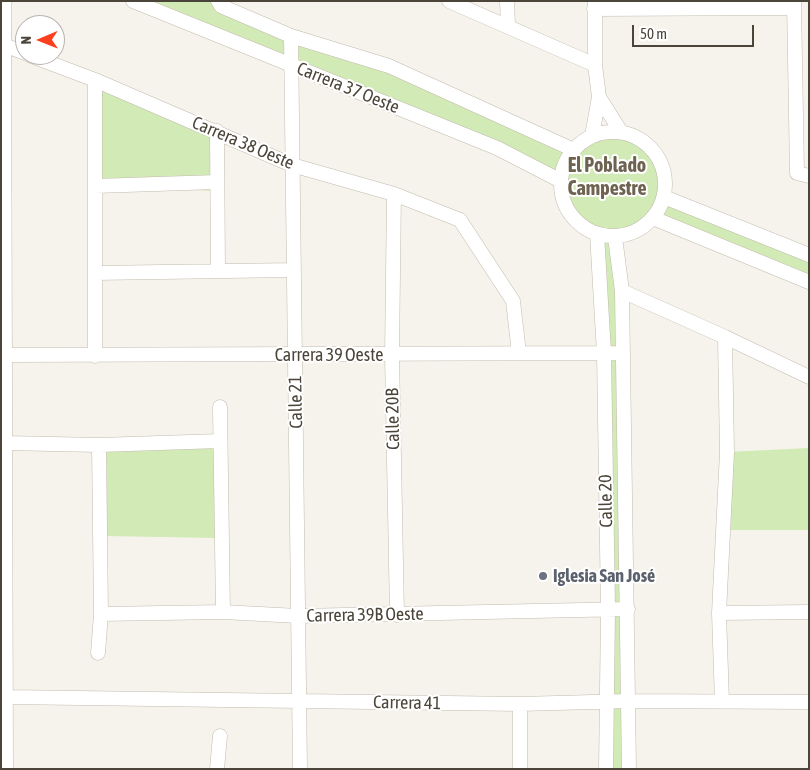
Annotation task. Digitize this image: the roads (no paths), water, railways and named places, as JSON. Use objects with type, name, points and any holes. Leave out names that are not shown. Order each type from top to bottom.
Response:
[{"type":"street","points":[[4,1],[3,185],[5,355],[3,410],[5,443],[4,748],[6,769]]},
{"type":"street","name":"Carrera 37 Oeste","points":[[133,1],[497,148],[561,181]]},
{"type":"street","name":"Carrera 37 Oeste","points":[[218,1],[221,6],[291,36],[389,66],[574,150]]},
{"type":"street","points":[[449,1],[595,65]]},
{"type":"street","points":[[507,1],[508,26]]},
{"type":"street","points":[[592,136],[599,97],[595,65],[595,5],[794,5],[803,175]]},
{"type":"street","name":"Calle 21","points":[[291,36],[300,769]]},
{"type":"street","points":[[3,45],[15,49]]},
{"type":"street","name":"Carrera 38 Oeste","points":[[55,65],[95,80],[292,165],[394,194],[460,220],[513,301],[519,353]]},
{"type":"street","points":[[95,80],[95,356]]},
{"type":"street","points":[[599,97],[621,132]]},
{"type":"street","points":[[217,132],[218,270]]},
{"type":"street","points":[[606,132],[621,132],[637,138],[651,148],[661,162],[665,179],[664,197],[653,218],[641,229],[615,236],[597,234],[582,226],[570,214],[563,198],[561,181],[565,164],[574,150],[592,136],[606,132]]},
{"type":"street","points":[[95,186],[217,182]]},
{"type":"street","name":"Calle 20B","points":[[394,194],[392,355],[397,615]]},
{"type":"street","points":[[664,197],[809,255]]},
{"type":"street","points":[[653,218],[809,282]]},
{"type":"street","name":"Calle 20","points":[[597,234],[604,353],[608,610],[606,769]]},
{"type":"street","name":"Calle 20","points":[[615,236],[622,291],[630,769]]},
{"type":"street","points":[[95,273],[294,270]]},
{"type":"street","points":[[622,291],[725,336],[809,377]]},
{"type":"street","points":[[722,702],[719,614],[727,452],[725,336]]},
{"type":"street","name":"Carrera 39 Oeste","points":[[5,355],[623,353]]},
{"type":"street","points":[[220,407],[222,612]]},
{"type":"street","points":[[5,443],[99,445],[220,441]]},
{"type":"street","points":[[98,653],[101,614],[99,445]]},
{"type":"street","name":"Carrera 39B Oeste","points":[[101,614],[222,612],[298,616],[628,609]]},
{"type":"street","points":[[719,614],[809,612]]},
{"type":"street","name":"Carrera 41","points":[[5,697],[520,704],[607,701],[809,702]]},
{"type":"street","points":[[520,704],[520,769]]},
{"type":"street","points":[[216,769],[220,736]]},
{"type":"place","name":"Iglesia San José","points":[[543,576]]},
{"type":"district","name":"El Poblado Campestre","points":[[607,178]]}]
